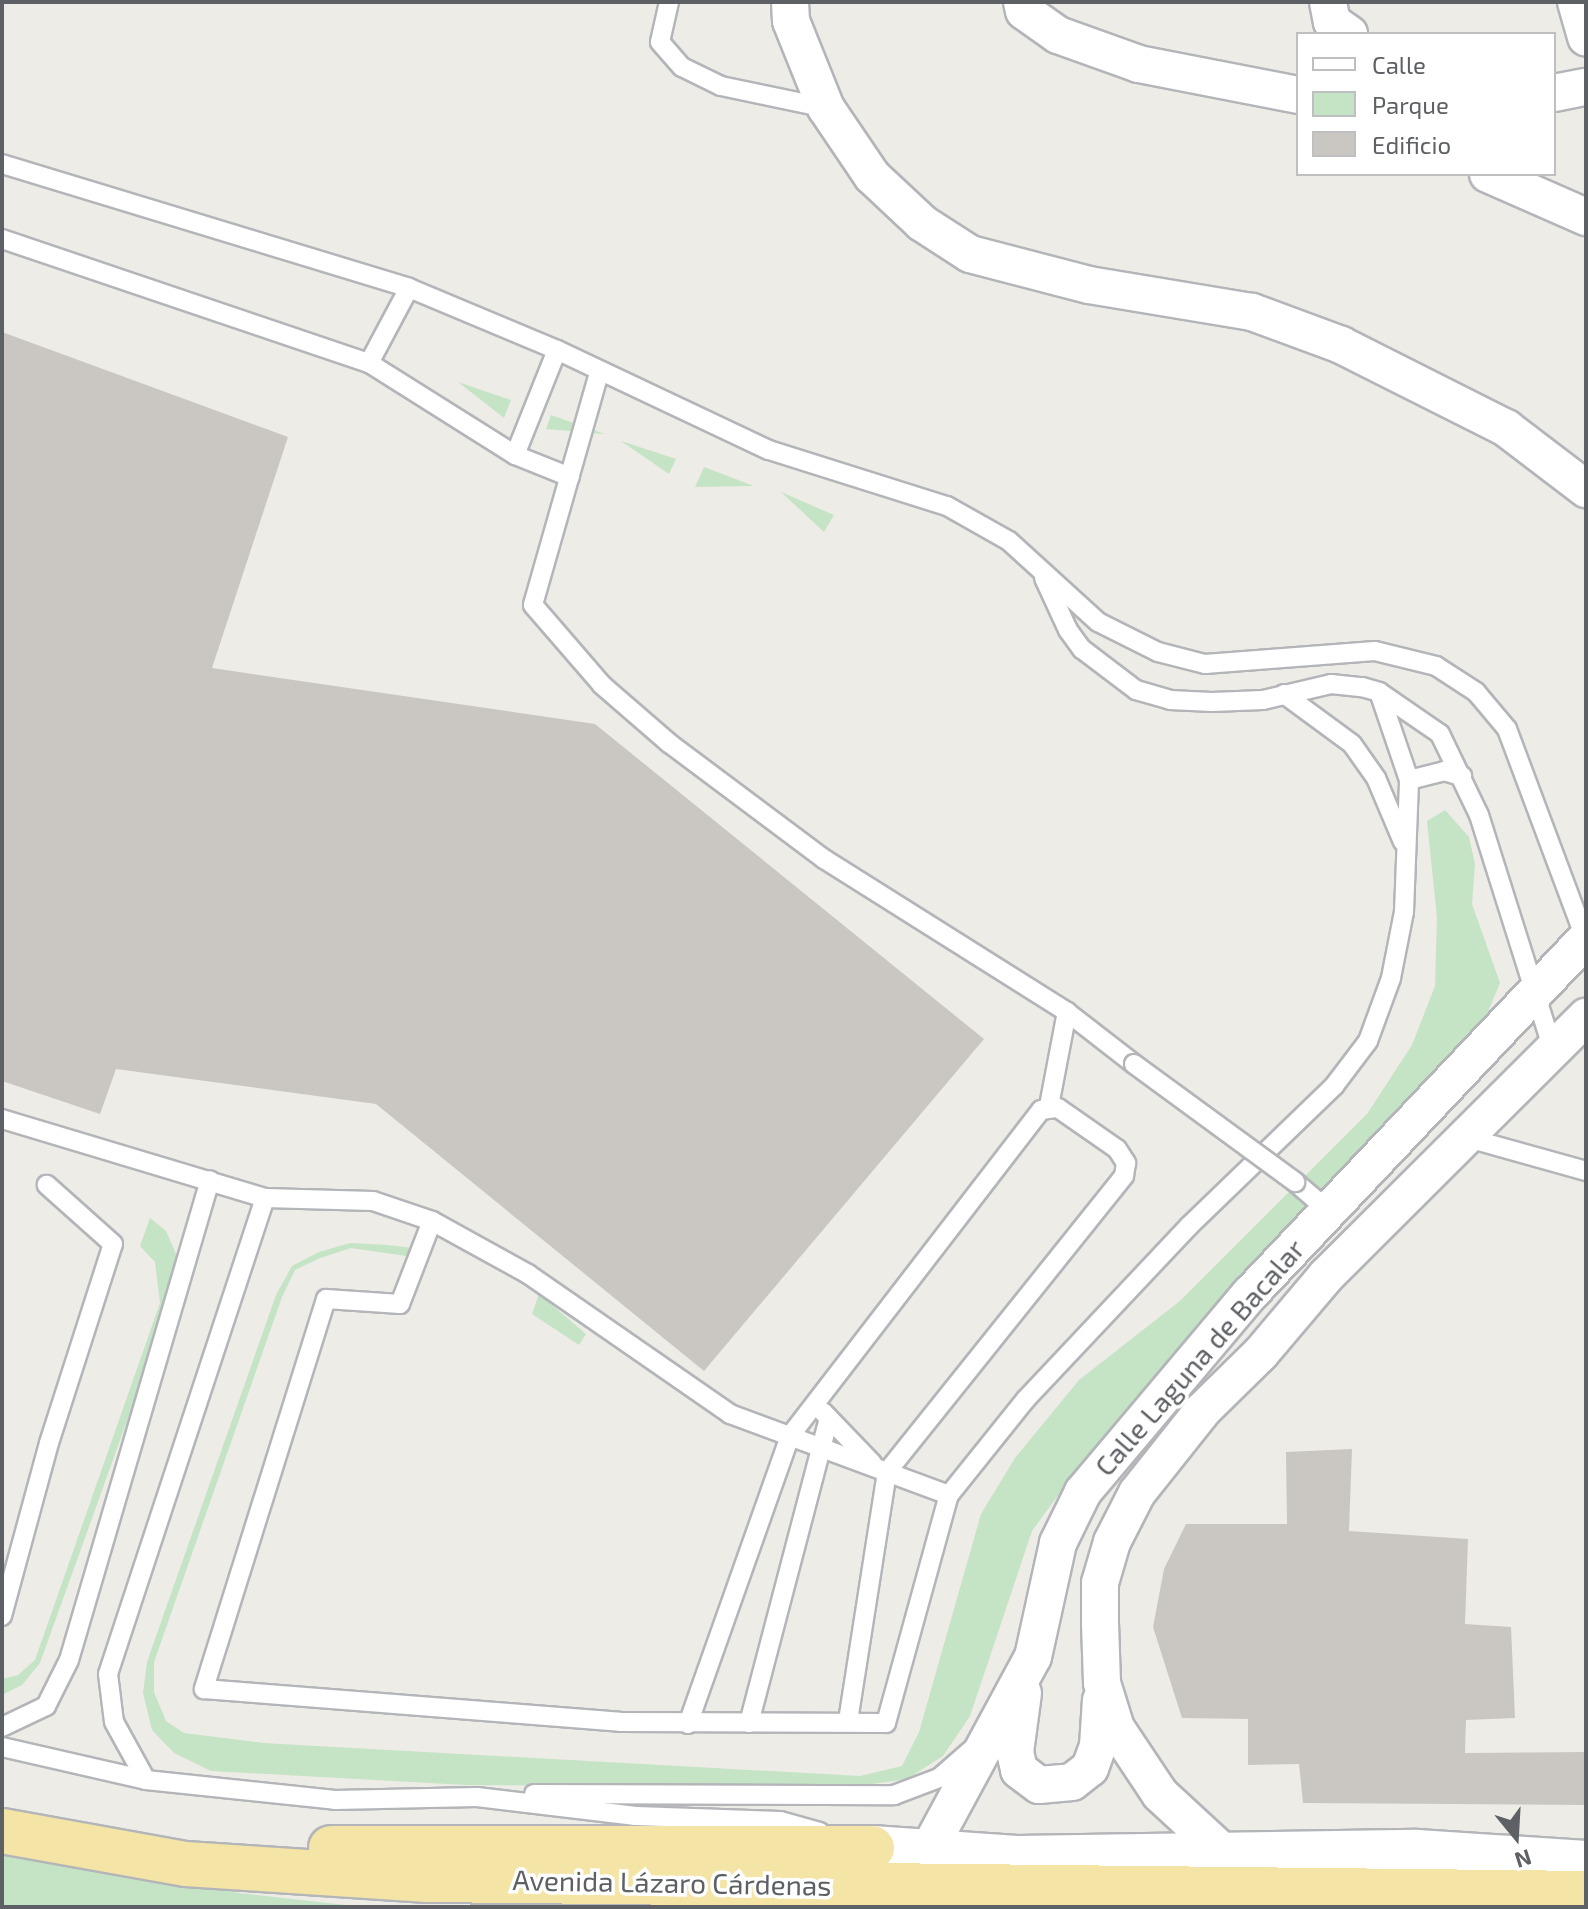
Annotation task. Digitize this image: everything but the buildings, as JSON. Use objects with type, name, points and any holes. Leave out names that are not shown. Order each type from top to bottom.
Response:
[{"type":"highway","name":"Avenida Lázaro Cárdenas","points":[[2,1831],[186,1864],[427,1880],[1586,1893]]},
{"type":"highway","points":[[186,1864],[291,1849],[872,1848]]},
{"type":"street","points":[[790,2],[791,21],[826,108],[872,176],[922,223],[970,254],[1089,285],[1252,312],[1341,345],[1506,428],[1586,489]]},
{"type":"street","points":[[1022,2],[1024,11],[1058,35],[1139,64],[1292,87]]},
{"type":"street","points":[[1576,2],[1586,38]]},
{"type":"street","points":[[1556,93],[1586,87]]},
{"type":"street","points":[[1493,176],[1586,217]]},
{"type":"street","name":"Calle Laguna de Bacalar","points":[[929,1849],[975,1771],[991,1732],[1033,1657],[1058,1543],[1083,1492],[1187,1364],[1536,996],[1586,939]]},
{"type":"street","name":"Calle Laguna de Bacalar","points":[[1226,1855],[1160,1794],[1116,1728],[1102,1683],[1100,1583],[1112,1542],[1137,1493],[1203,1410],[1261,1353],[1327,1275],[1554,1053],[1586,1017]]},
{"type":"street","points":[[1033,1657],[1015,1728],[1015,1752],[1019,1770],[1039,1785],[1072,1782],[1090,1768],[1098,1746],[1102,1683]]},
{"type":"street","points":[[872,1848],[929,1849],[1017,1858],[1417,1852],[1586,1863]]},
{"type":"lane","points":[[669,2],[660,42],[682,67],[721,86],[826,108]]},
{"type":"lane","points":[[2,164],[409,288],[557,350],[599,373],[769,450],[947,506],[1009,541],[1098,622],[1158,652],[1205,664],[1375,651],[1436,666],[1476,692],[1507,729],[1586,939]]},
{"type":"lane","points":[[2,239],[369,363],[515,455],[570,477]]},
{"type":"lane","points":[[369,363],[409,288]]},
{"type":"lane","points":[[515,455],[557,350]]},
{"type":"lane","points":[[599,373],[533,605],[602,685],[824,859],[1067,1012],[1295,1182],[1329,1211]]},
{"type":"lane","points":[[1042,571],[1068,630],[1082,649],[1120,681],[1170,700],[1263,700],[1331,684],[1379,692],[1440,734],[1462,776],[1554,1053]]},
{"type":"lane","points":[[1082,649],[1098,622]]},
{"type":"lane","points":[[432,1221],[400,1304],[326,1299],[204,1689],[688,1724],[886,1723],[949,1495],[1026,1399],[1189,1226],[1334,1086],[1368,1041],[1391,978],[1404,912],[1404,844],[1409,780],[1404,751],[1379,692]]},
{"type":"lane","points":[[1284,694],[1352,744],[1376,778],[1404,844]]},
{"type":"lane","points":[[1409,780],[1444,771],[1462,776]]},
{"type":"lane","points":[[688,1724],[790,1436],[812,1402],[1049,1106],[1067,1012]]},
{"type":"lane","points":[[848,1721],[881,1470],[1124,1176],[1126,1163],[1117,1149],[1049,1106]]},
{"type":"lane","points":[[2,1119],[265,1198],[373,1201],[432,1221],[528,1274],[730,1414],[949,1495]]},
{"type":"lane","points":[[1468,1138],[1586,1171]]},
{"type":"lane","points":[[2,1727],[46,1706],[69,1660],[210,1180]]},
{"type":"lane","points":[[2,1616],[49,1443],[113,1244],[47,1185]]},
{"type":"lane","points":[[146,1780],[114,1722],[108,1674],[265,1198]]},
{"type":"lane","points":[[812,1402],[881,1470]]},
{"type":"lane","points":[[749,1723],[829,1418]]},
{"type":"lane","points":[[2,1747],[146,1780],[335,1800],[894,1795],[939,1778],[991,1732]]},
{"type":"lane","points":[[477,1797],[636,1816],[780,1821],[872,1848]]},
{"type":"green space","points":[[458,382],[511,400],[504,418]]},
{"type":"green space","points":[[551,415],[605,434],[546,429]]},
{"type":"green space","points":[[621,441],[676,459],[669,474]]},
{"type":"green space","points":[[704,467],[754,486],[695,487]]},
{"type":"green space","points":[[781,492],[834,515],[824,532]]},
{"type":"green space","points":[[1445,810],[1469,837],[1475,864],[1472,904],[1500,983],[1487,1014],[1205,1323],[1059,1494],[1032,1531],[970,1716],[943,1756],[907,1779],[851,1787],[466,1785],[211,1771],[174,1753],[152,1730],[143,1693],[147,1662],[276,1295],[292,1266],[319,1252],[350,1243],[414,1248],[413,1257],[351,1248],[295,1270],[282,1297],[154,1662],[154,1692],[166,1721],[184,1733],[263,1743],[860,1776],[902,1766],[919,1732],[981,1514],[1015,1458],[1079,1380],[1180,1301],[1367,1114],[1412,1045],[1435,986],[1437,918],[1427,821]]},
{"type":"green space","points":[[150,1218],[166,1231],[177,1256],[169,1304],[40,1663],[22,1685],[2,1695],[2,1679],[18,1675],[35,1660],[160,1303],[155,1262],[140,1246]]},
{"type":"green space","points":[[539,1294],[586,1334],[579,1345],[532,1314]]},
{"type":"green space","points":[[2,1837],[238,1893],[364,1907],[2,1907]]}]
